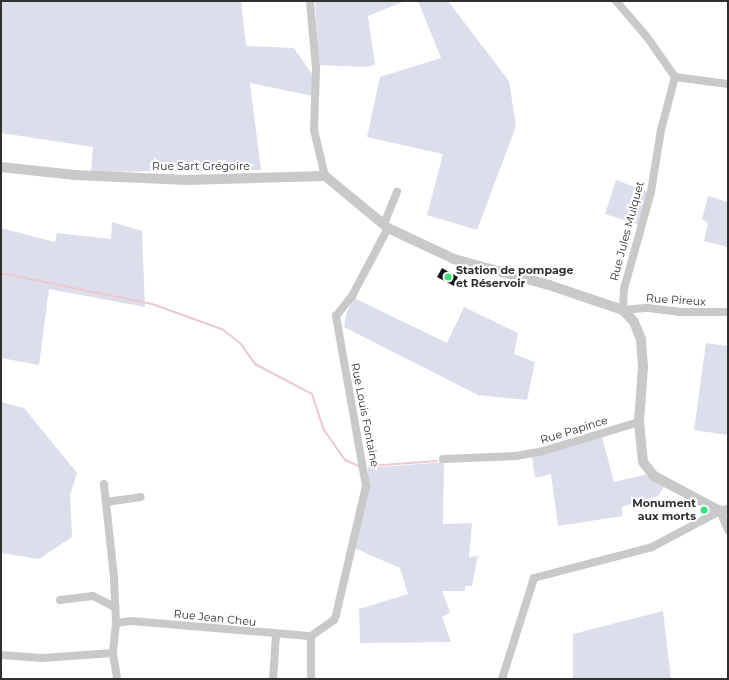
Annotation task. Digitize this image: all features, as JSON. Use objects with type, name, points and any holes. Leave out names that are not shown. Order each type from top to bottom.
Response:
[{"type":"street","points":[[310,1],[316,68],[314,130],[325,176],[386,226],[471,266],[549,285],[623,310],[634,322],[641,340],[643,367],[639,422],[644,462],[654,476],[724,511]]},
{"type":"street","points":[[616,1],[647,37],[675,77],[728,84]]},
{"type":"street","name":"Rue Jules Mulquet","points":[[623,310],[624,289],[647,207],[661,130],[675,77]]},
{"type":"street","name":"Rue Sart Grégoire","points":[[1,167],[75,175],[187,180],[325,176]]},
{"type":"street","points":[[386,226],[397,192]]},
{"type":"street","name":"Rue Louis Fontaine","points":[[311,636],[334,620],[336,615],[366,486],[336,316],[352,296],[386,226]]},
{"type":"street","name":"Rue Pireux","points":[[623,310],[728,312]]},
{"type":"street","name":"Rue Papince","points":[[443,459],[516,456],[543,451],[639,422]]},
{"type":"street","points":[[104,484],[115,607],[116,623],[113,653],[117,679]]},
{"type":"street","points":[[106,502],[141,497]]},
{"type":"street","points":[[724,511],[728,530]]},
{"type":"street","points":[[502,679],[534,578],[652,547],[724,511]]},
{"type":"street","points":[[60,600],[93,596],[115,607]]},
{"type":"street","name":"Rue Jean Cheu","points":[[116,623],[131,621],[311,636]]},
{"type":"street","points":[[273,679],[276,634]]},
{"type":"street","points":[[311,636],[312,679]]},
{"type":"street","points":[[1,656],[42,658],[113,653]]},
{"type":"shaded area","points":[[1,1],[241,1],[246,46],[294,48],[312,74],[313,96],[250,83],[261,170],[91,172],[93,147],[1,133]]},
{"type":"shaded area","points":[[315,1],[405,1],[368,16],[375,65],[365,67],[319,65]]},
{"type":"shaded area","points":[[418,1],[448,1],[509,81],[516,126],[477,230],[427,215],[443,154],[367,137],[380,77],[441,58]]},
{"type":"shaded area","points":[[616,180],[648,192],[639,225],[605,214]]},
{"type":"shaded area","points":[[708,196],[728,202],[728,247],[704,241],[708,223],[702,219]]},
{"type":"shaded area","points":[[112,222],[142,231],[145,307],[49,289],[39,365],[1,358],[1,228],[55,242],[57,233],[111,239]]},
{"type":"shaded area","points":[[354,298],[447,343],[464,307],[518,333],[514,354],[535,362],[527,400],[478,395],[344,327],[346,314]]},
{"type":"shaded area","points":[[706,343],[728,346],[728,435],[694,430]]},
{"type":"shaded area","points":[[1,402],[24,408],[77,473],[70,495],[72,537],[39,559],[1,553]]},
{"type":"shaded area","points":[[602,436],[614,482],[648,474],[665,485],[658,496],[622,507],[622,516],[558,526],[551,474],[535,478],[532,457]]},
{"type":"shaded area","points":[[444,462],[443,524],[472,523],[469,557],[478,556],[472,586],[465,586],[465,591],[442,591],[450,612],[442,617],[451,642],[360,643],[359,609],[408,594],[400,568],[354,548],[365,504],[368,468]]},
{"type":"shaded area","points":[[663,611],[671,679],[573,679],[573,634]]},
{"type":"building","name":"Station de pompage et Réservoir","points":[[442,268],[458,277],[454,286],[437,277]]},
{"type":"waterway","points":[[1,273],[152,304],[222,329],[241,344],[255,364],[312,394],[324,430],[345,460],[361,467]]},
{"type":"waterway","points":[[369,466],[437,461]]},
{"type":"place","name":"Station de pompage et Réservoir","points":[[448,277]]},
{"type":"place","name":"Monument aux morts","points":[[704,510]]}]
